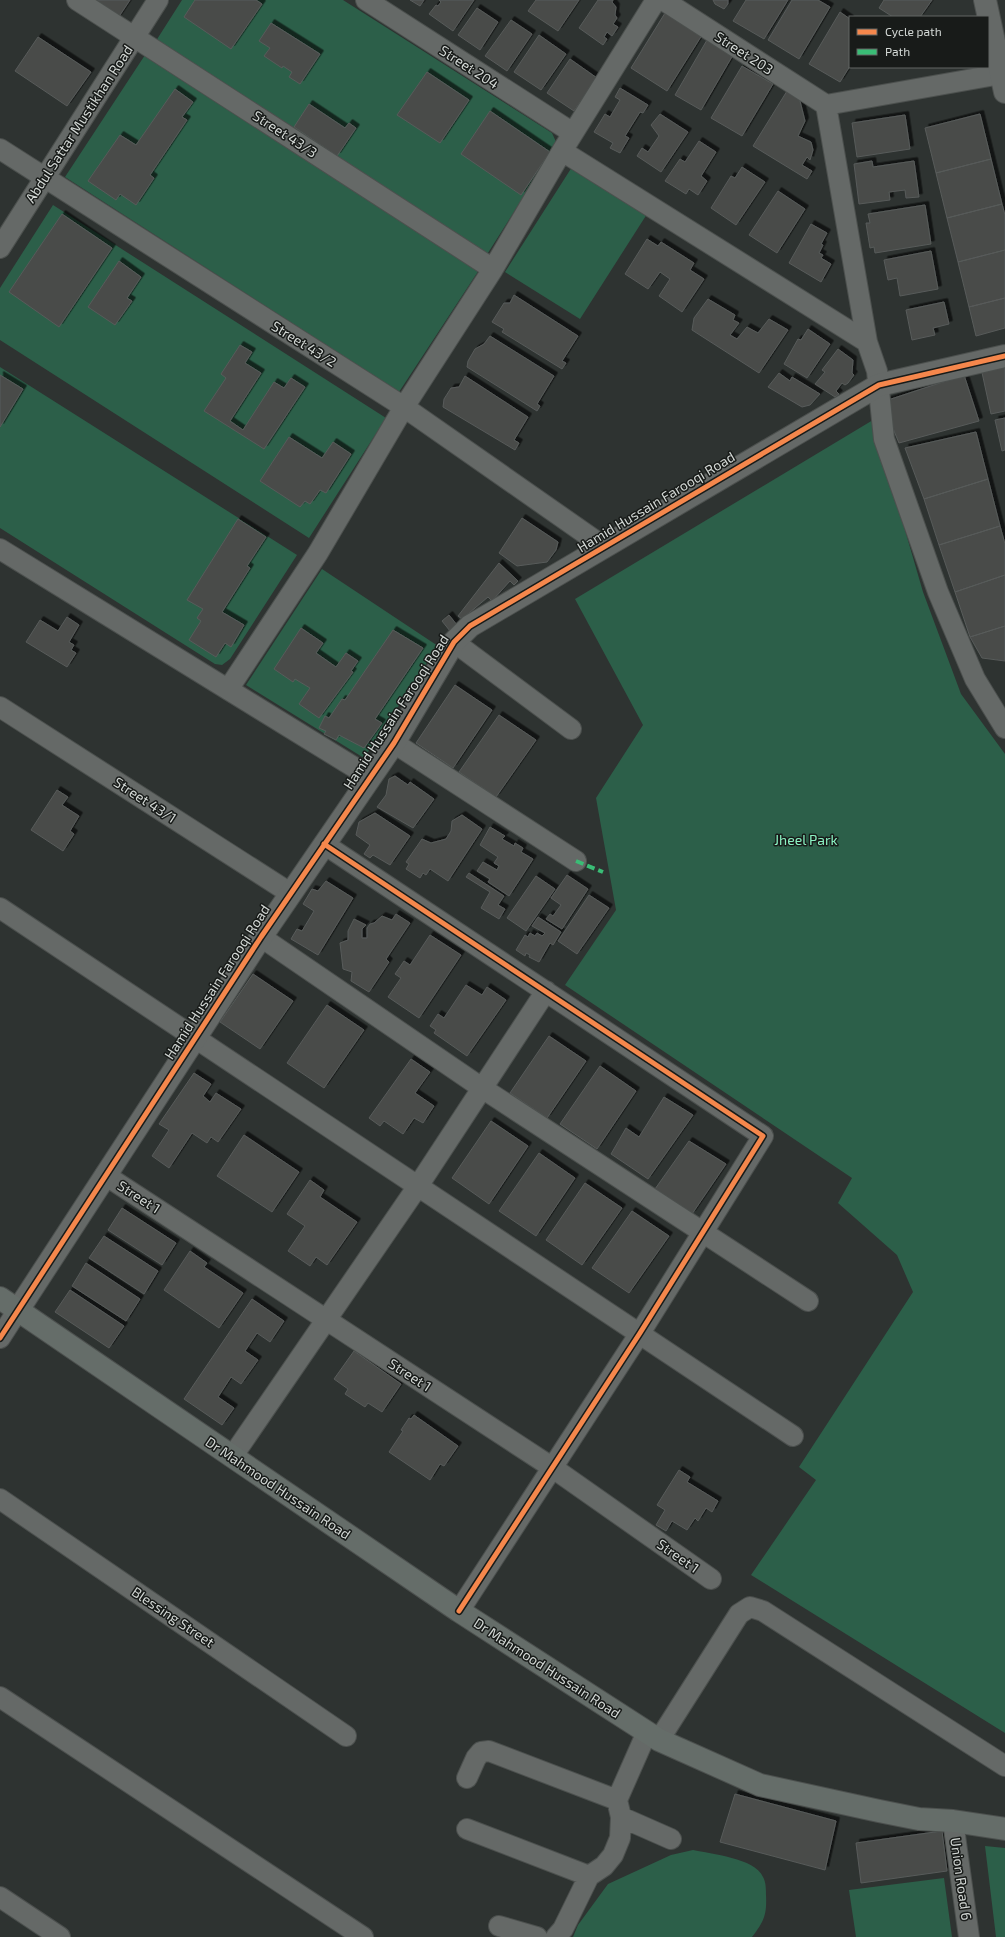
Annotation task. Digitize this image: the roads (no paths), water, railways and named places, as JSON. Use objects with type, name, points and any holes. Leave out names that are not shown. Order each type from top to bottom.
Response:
[{"type":"main road","name":"Dr Mahmood Hussain Road","points":[[0,1298],[460,1611],[653,1736],[760,1785],[879,1812],[919,1819],[953,1821],[1005,1829]]},
{"type":"street","name":"Street 43/3","points":[[77,0],[493,269]]},
{"type":"street","name":"Abdul Sattar Mustikhan Road","points":[[0,248],[158,0]]},
{"type":"street","name":"Street 204","points":[[366,0],[573,133]]},
{"type":"street","points":[[229,688],[318,553],[404,407],[493,269],[562,151],[656,0]]},
{"type":"street","name":"Street 203","points":[[663,0],[826,105]]},
{"type":"street","points":[[985,0],[989,16]]},
{"type":"street","points":[[989,17],[1004,80],[826,105],[867,342],[877,371],[884,438],[938,592],[974,679],[1005,728]]},
{"type":"street","name":"Street 43/2","points":[[0,149],[404,407],[603,546]]},
{"type":"street","points":[[562,151],[867,342]]},
{"type":"street","name":"Hamid Hussain Farooqi Road","points":[[0,1338],[290,893],[394,743],[454,642],[470,626],[603,546],[879,385],[1005,356]]},
{"type":"street","points":[[0,548],[229,688],[370,777]]},
{"type":"street","points":[[454,642],[571,729]]},
{"type":"street","name":"Street 43/1","points":[[0,707],[290,893]]},
{"type":"street","points":[[394,743],[576,861]]},
{"type":"street","points":[[324,844],[763,1136],[640,1333],[460,1611]]},
{"type":"street","points":[[0,908],[793,1436]]},
{"type":"street","points":[[261,937],[482,1088],[808,1301]]},
{"type":"street","points":[[232,1457],[418,1186],[546,991]]},
{"type":"street","name":"Street 1","points":[[105,1175],[325,1321],[553,1468],[711,1579]]},
{"type":"street","name":"Blessing Street","points":[[0,1498],[346,1736]]},
{"type":"street","points":[[556,1937],[563,1928],[589,1876],[604,1866],[613,1855],[620,1838],[619,1809],[653,1736],[739,1614],[750,1607],[763,1612],[1005,1766]]},
{"type":"street","points":[[0,1697],[363,1937]]},
{"type":"street","points":[[467,1778],[476,1758],[482,1752],[490,1751],[619,1809],[671,1839]]},
{"type":"street","name":"Union Road 6","points":[[953,1821],[969,1937]]},
{"type":"street","points":[[467,1829],[589,1876]]},
{"type":"street","points":[[0,1897],[60,1937]]},
{"type":"street","points":[[499,1926],[537,1937]]},
{"type":"park label","name":"Jheel Park","points":[[806,840]]}]
